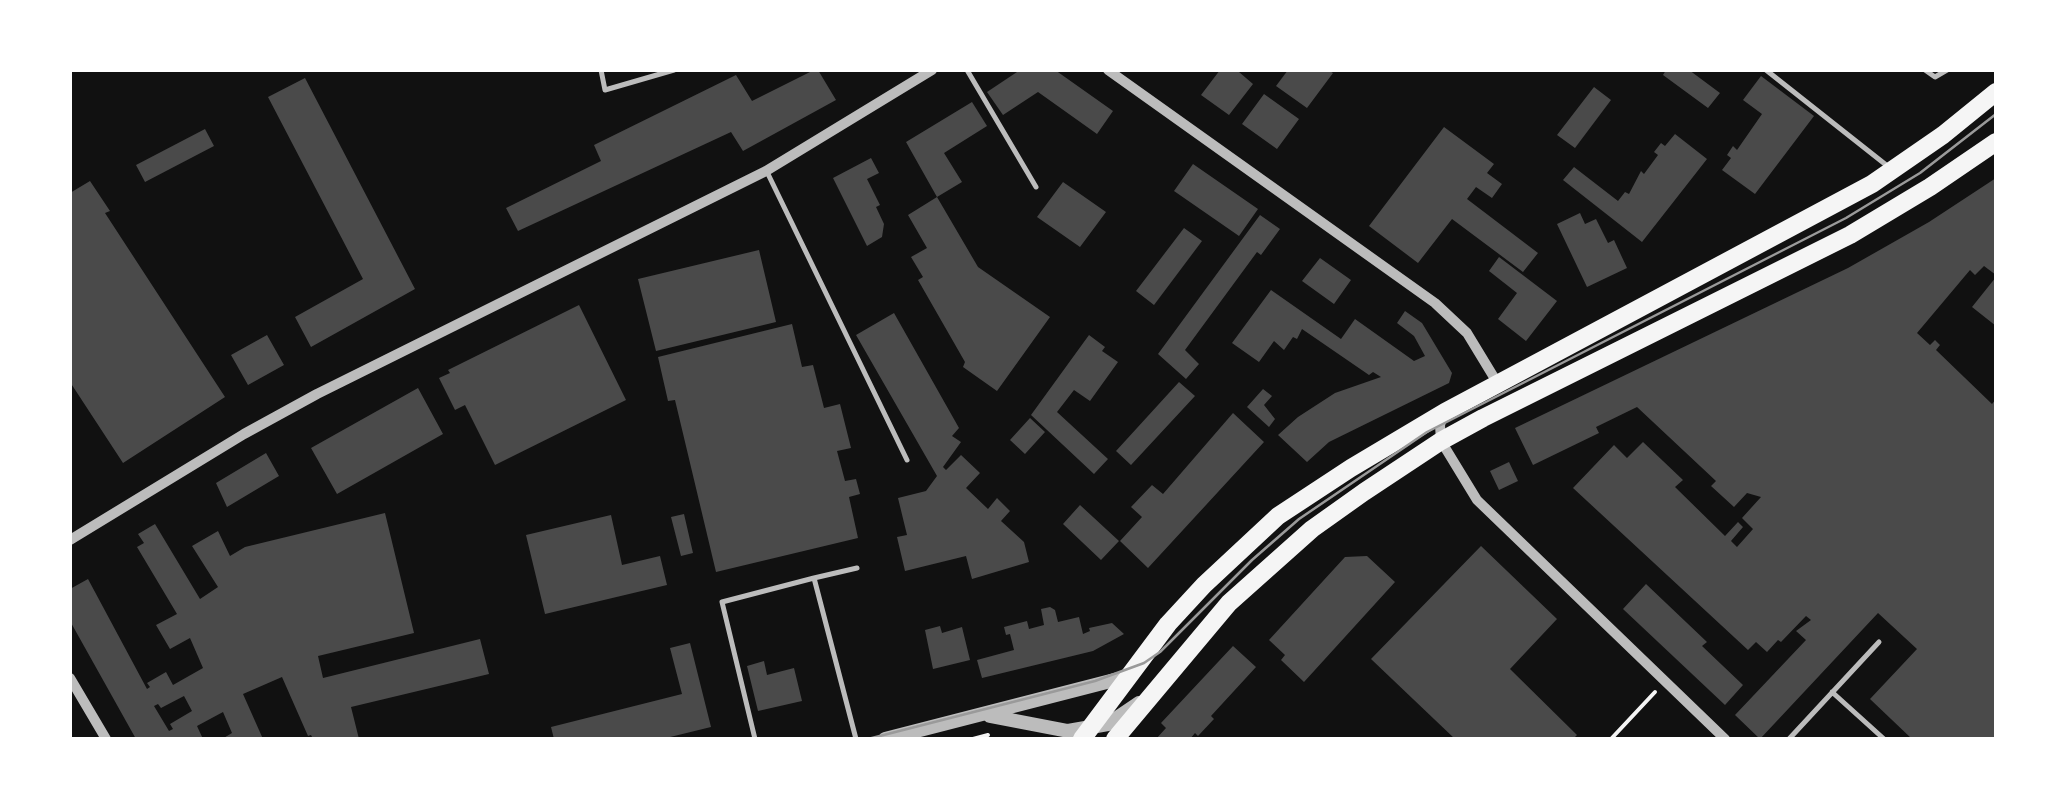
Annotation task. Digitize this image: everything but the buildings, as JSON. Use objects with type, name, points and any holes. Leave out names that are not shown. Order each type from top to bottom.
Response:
[{"type":"main road","points":[[1086,734],[1168,624],[1204,584],[1278,516],[1444,412],[1835,205],[1892,170],[1996,92]]},
{"type":"main road","points":[[1115,739],[1218,615],[1268,566],[1312,529],[1441,441],[1850,234],[1996,142]]},
{"type":"street","points":[[1108,70],[1435,303],[1467,333],[1498,384]]},
{"type":"street","points":[[70,540],[244,434],[356,373],[766,171],[928,71]]},
{"type":"street","points":[[1444,412],[1441,441],[1477,500],[1725,739]]},
{"type":"street","points":[[885,739],[1130,676]]},
{"type":"street","points":[[70,678],[106,739]]},
{"type":"street","points":[[979,715],[1086,734],[1108,724],[1153,692]]},
{"type":"lane","points":[[601,70],[605,90],[674,70]]},
{"type":"lane","points":[[967,70],[1036,188]]},
{"type":"lane","points":[[1766,70],[1892,170]]},
{"type":"lane","points":[[1925,70],[1936,77],[1947,70]]},
{"type":"lane","points":[[766,171],[907,460]]},
{"type":"lane","points":[[756,739],[722,602],[856,568]]},
{"type":"lane","points":[[814,578],[856,739]]},
{"type":"lane","points":[[1789,739],[1879,642]]},
{"type":"lane","points":[[1832,692],[1884,739]]},
{"type":"path","points":[[1611,739],[1665,682]]},
{"type":"tram line","points":[[868,739],[1095,681],[1144,663],[1299,519],[1427,432],[1846,218],[1920,173],[1996,114]]}]
